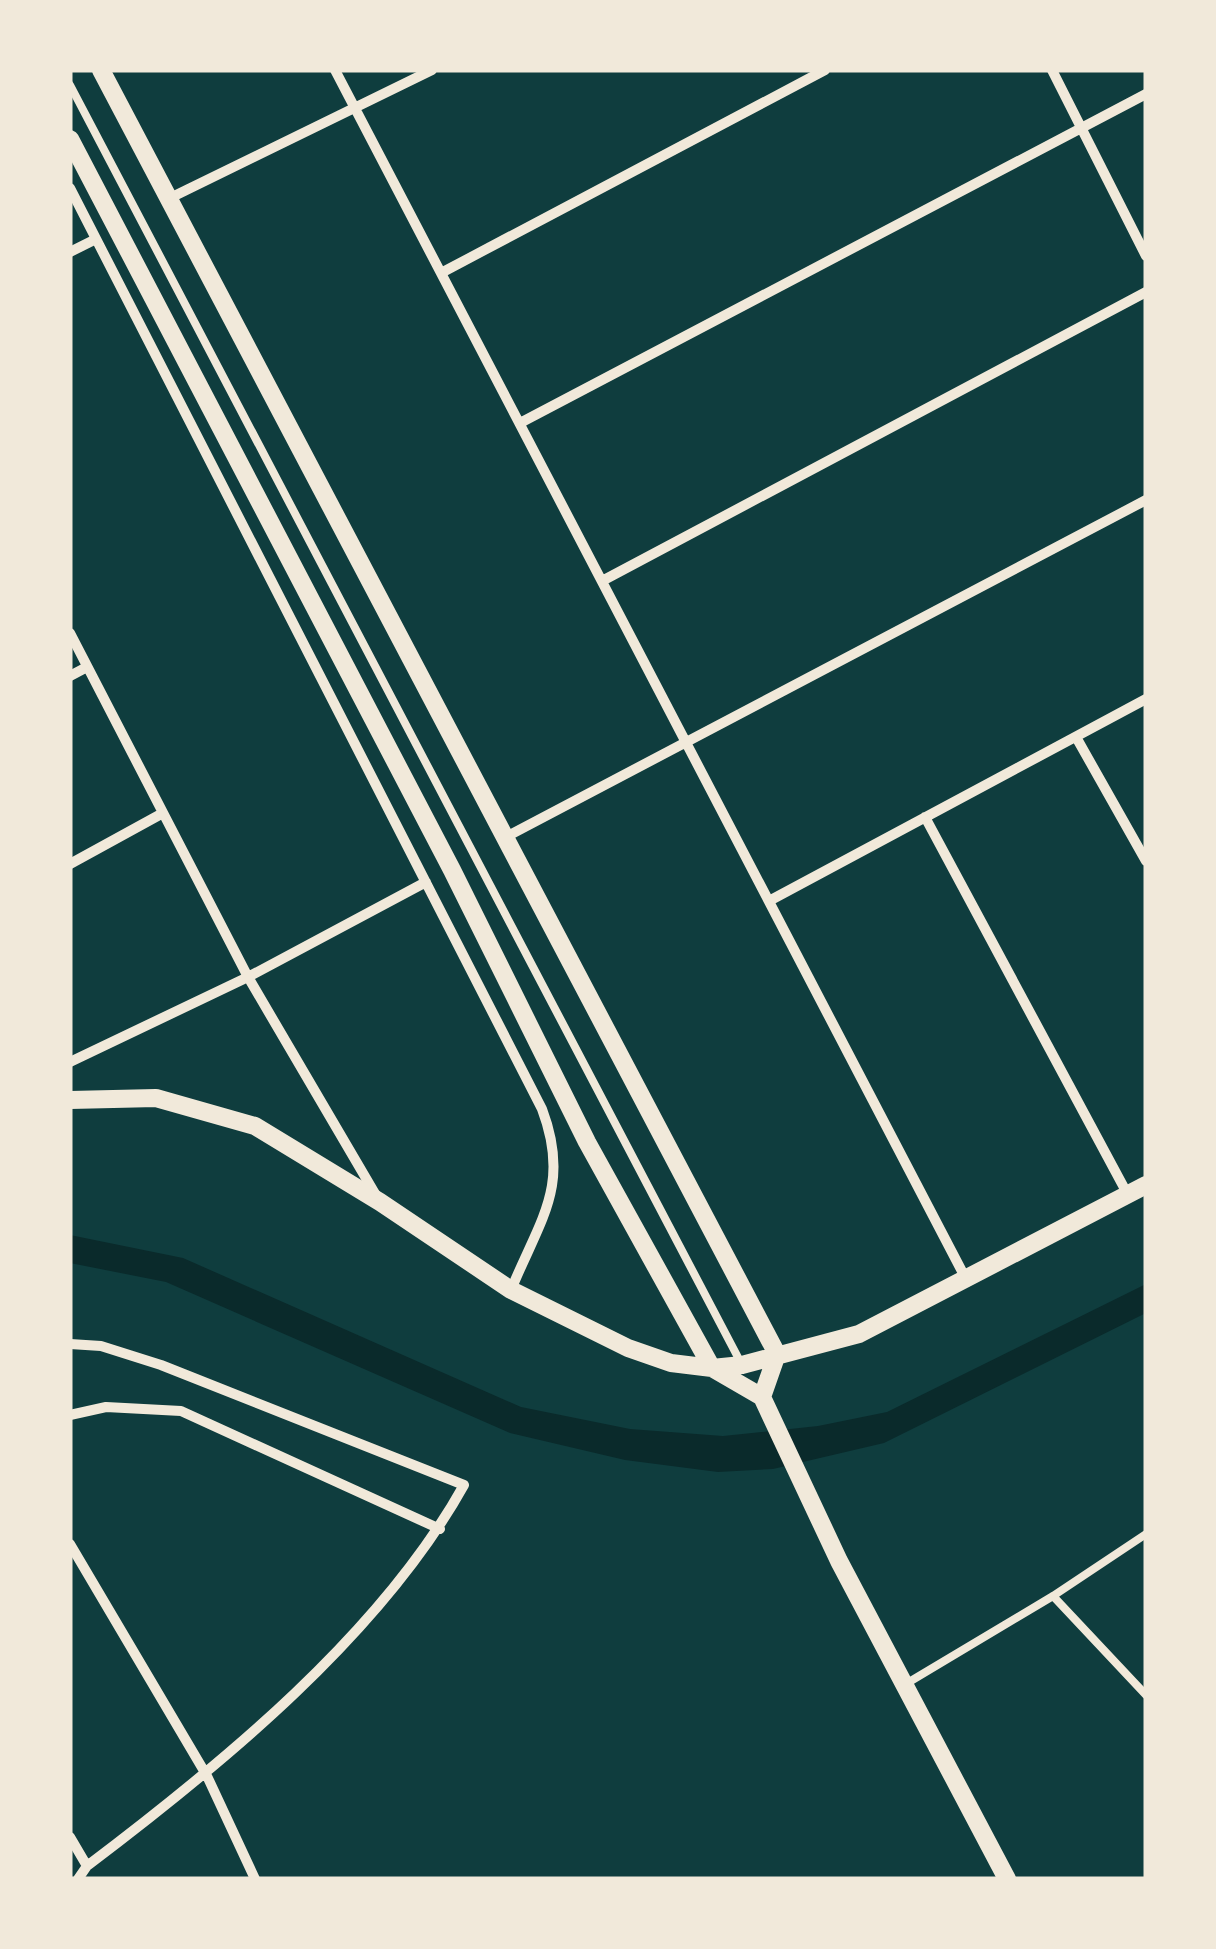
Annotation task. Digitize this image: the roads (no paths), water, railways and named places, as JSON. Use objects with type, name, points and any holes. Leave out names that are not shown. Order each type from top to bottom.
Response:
[{"type":"street","points":[[100,70],[778,1354],[762,1397],[769,1417],[1006,1879]]},
{"type":"street","points":[[335,70],[966,1279]]},
{"type":"street","points":[[168,199],[432,70]]},
{"type":"street","points":[[442,273],[825,70]]},
{"type":"street","points":[[1052,70],[1146,256]]},
{"type":"street","points":[[520,423],[1146,94]]},
{"type":"street","points":[[70,140],[452,870],[541,1057],[712,1368],[762,1397]]},
{"type":"street","points":[[70,188],[553,1138],[558,1166],[552,1190],[511,1290]]},
{"type":"street","points":[[70,252],[96,238]]},
{"type":"street","points":[[602,581],[1146,292]]},
{"type":"street","points":[[504,838],[688,745],[1146,500]]},
{"type":"street","points":[[70,633],[248,977],[380,1202]]},
{"type":"street","points":[[70,676],[87,666]]},
{"type":"street","points":[[769,901],[1146,699]]},
{"type":"street","points":[[1076,737],[1146,861]]},
{"type":"street","points":[[70,864],[164,814]]},
{"type":"street","points":[[925,817],[1128,1195]]},
{"type":"street","points":[[70,1062],[248,977],[426,882]]},
{"type":"street","points":[[70,1100],[156,1098],[255,1126],[380,1202],[511,1290],[628,1348],[671,1363],[712,1368],[859,1334],[1146,1186]]},
{"type":"street","points":[[70,1344],[101,1346],[161,1365],[464,1486],[440,1529],[344,1642],[207,1776],[87,1866],[78,1879]]},
{"type":"street","points":[[70,1415],[106,1408],[181,1411],[440,1529]]},
{"type":"street","points":[[70,1544],[207,1776],[255,1879]]},
{"type":"street","points":[[70,1837],[87,1866]]},
{"type":"lane","points":[[70,86],[742,1364]]},
{"type":"lane","points":[[904,1685],[1053,1596],[1146,1534]]},
{"type":"lane","points":[[1053,1596],[1146,1695]]},
{"type":"water","points":[[70,1235],[183,1258],[521,1407],[630,1429],[723,1436],[818,1426],[887,1412],[1146,1284],[1146,1313],[884,1443],[773,1469],[718,1472],[625,1460],[510,1433],[166,1282],[70,1263]]}]
